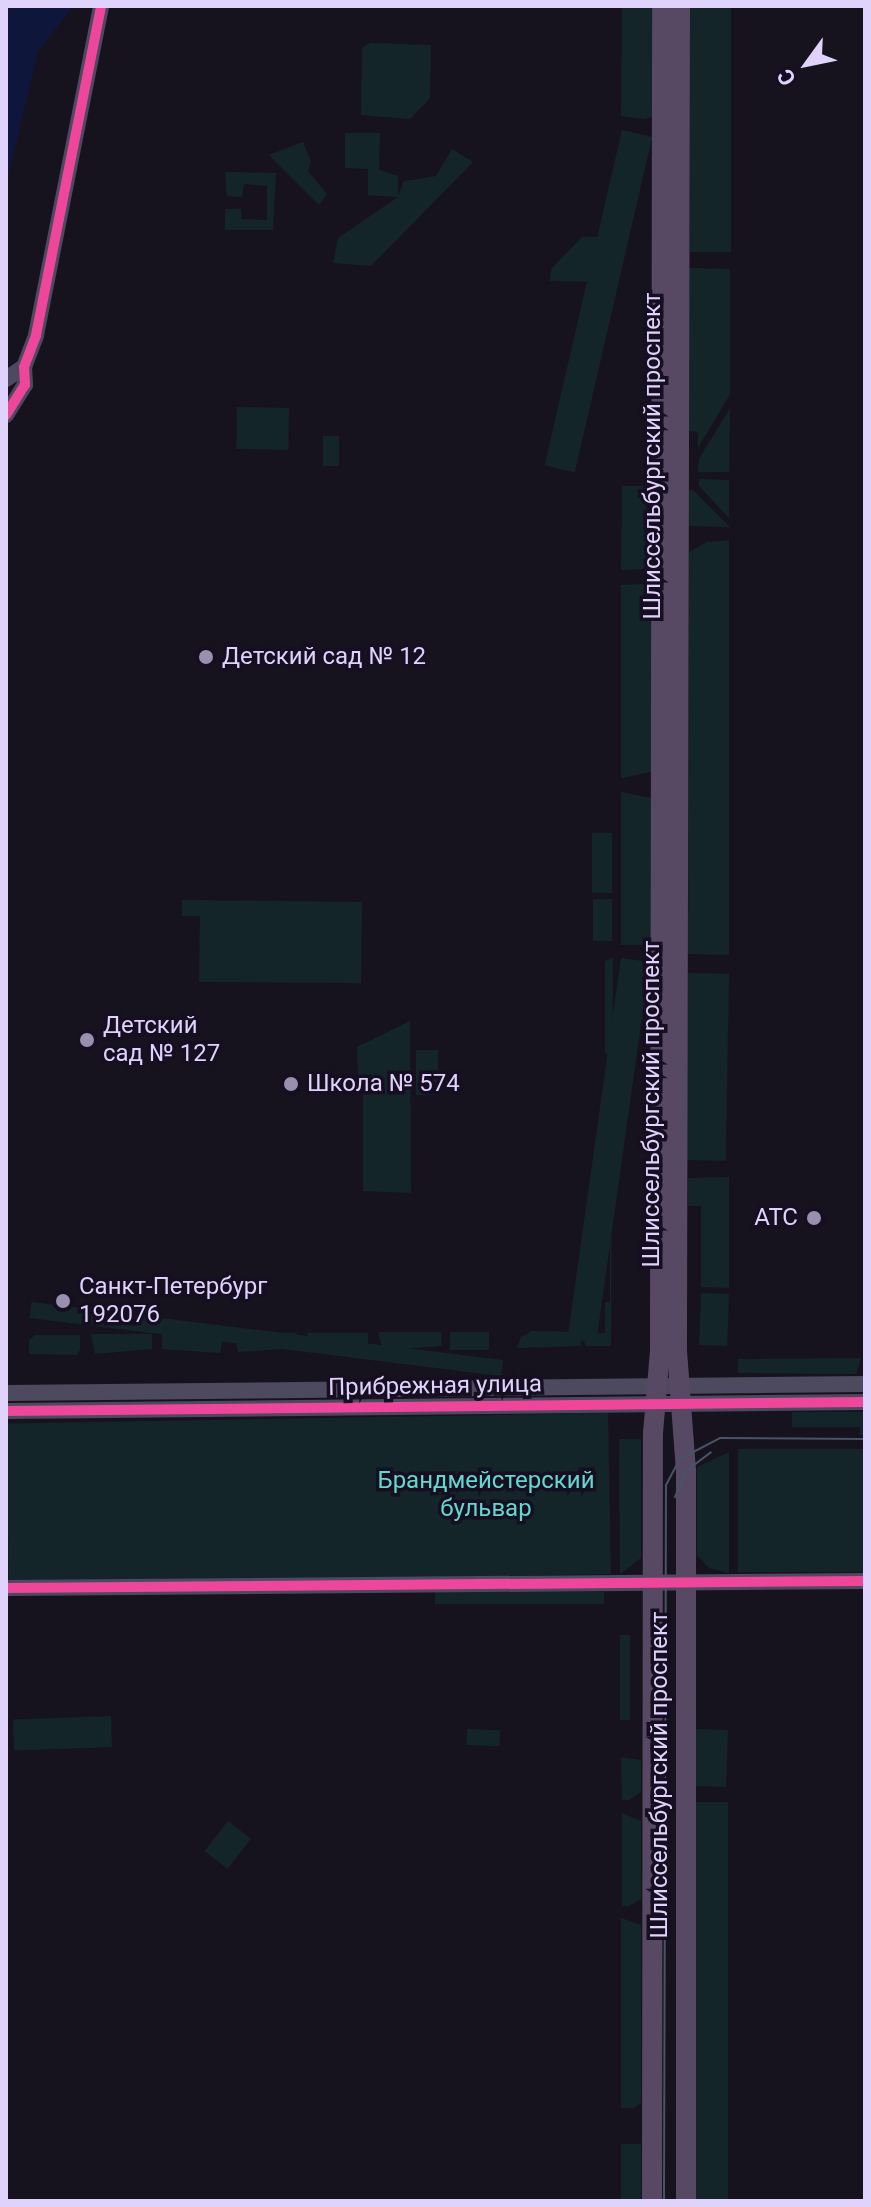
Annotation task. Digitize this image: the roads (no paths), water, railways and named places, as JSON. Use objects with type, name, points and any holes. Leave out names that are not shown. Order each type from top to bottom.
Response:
[{"type":"main road","name":"Шлиссельбургский проспект","points":[[652,2201],[652,1582],[656,1394],[662,6]]},
{"type":"main road","name":"Шлиссельбургский проспект","points":[[680,6],[686,2201]]},
{"type":"street","points":[[6,415],[25,385],[24,367],[36,335],[101,6]]},
{"type":"street","points":[[6,379],[24,367]]},
{"type":"street","name":"Прибрежная улица","points":[[682,1394],[865,1384]]},
{"type":"street","name":"Прибрежная улица","points":[[6,1393],[682,1394],[865,1402]]},
{"type":"street","name":"Прибрежная улица","points":[[6,1411],[656,1394]]},
{"type":"street","points":[[6,1588],[865,1581]]},
{"type":"water","points":[[6,6],[74,6],[38,51],[6,186]]},
{"type":"tram line","points":[[664,2201],[666,1485],[680,1459],[720,1438],[865,1439]]},
{"type":"tram line","points":[[675,1497],[686,1471],[711,1452]]},
{"type":"place","name":"Детский сад № 12","points":[[206,657]]},
{"type":"place","name":"Детский сад № 127","points":[[87,1040]]},
{"type":"place","name":"Школа № 574","points":[[291,1084]]},
{"type":"place","name":"АТС","points":[[814,1218]]},
{"type":"place","name":"Санкт-Петербург 192076","points":[[63,1301]]},
{"type":"park label","name":"Брандмейстерский бульвар","points":[[486,1495]]}]
